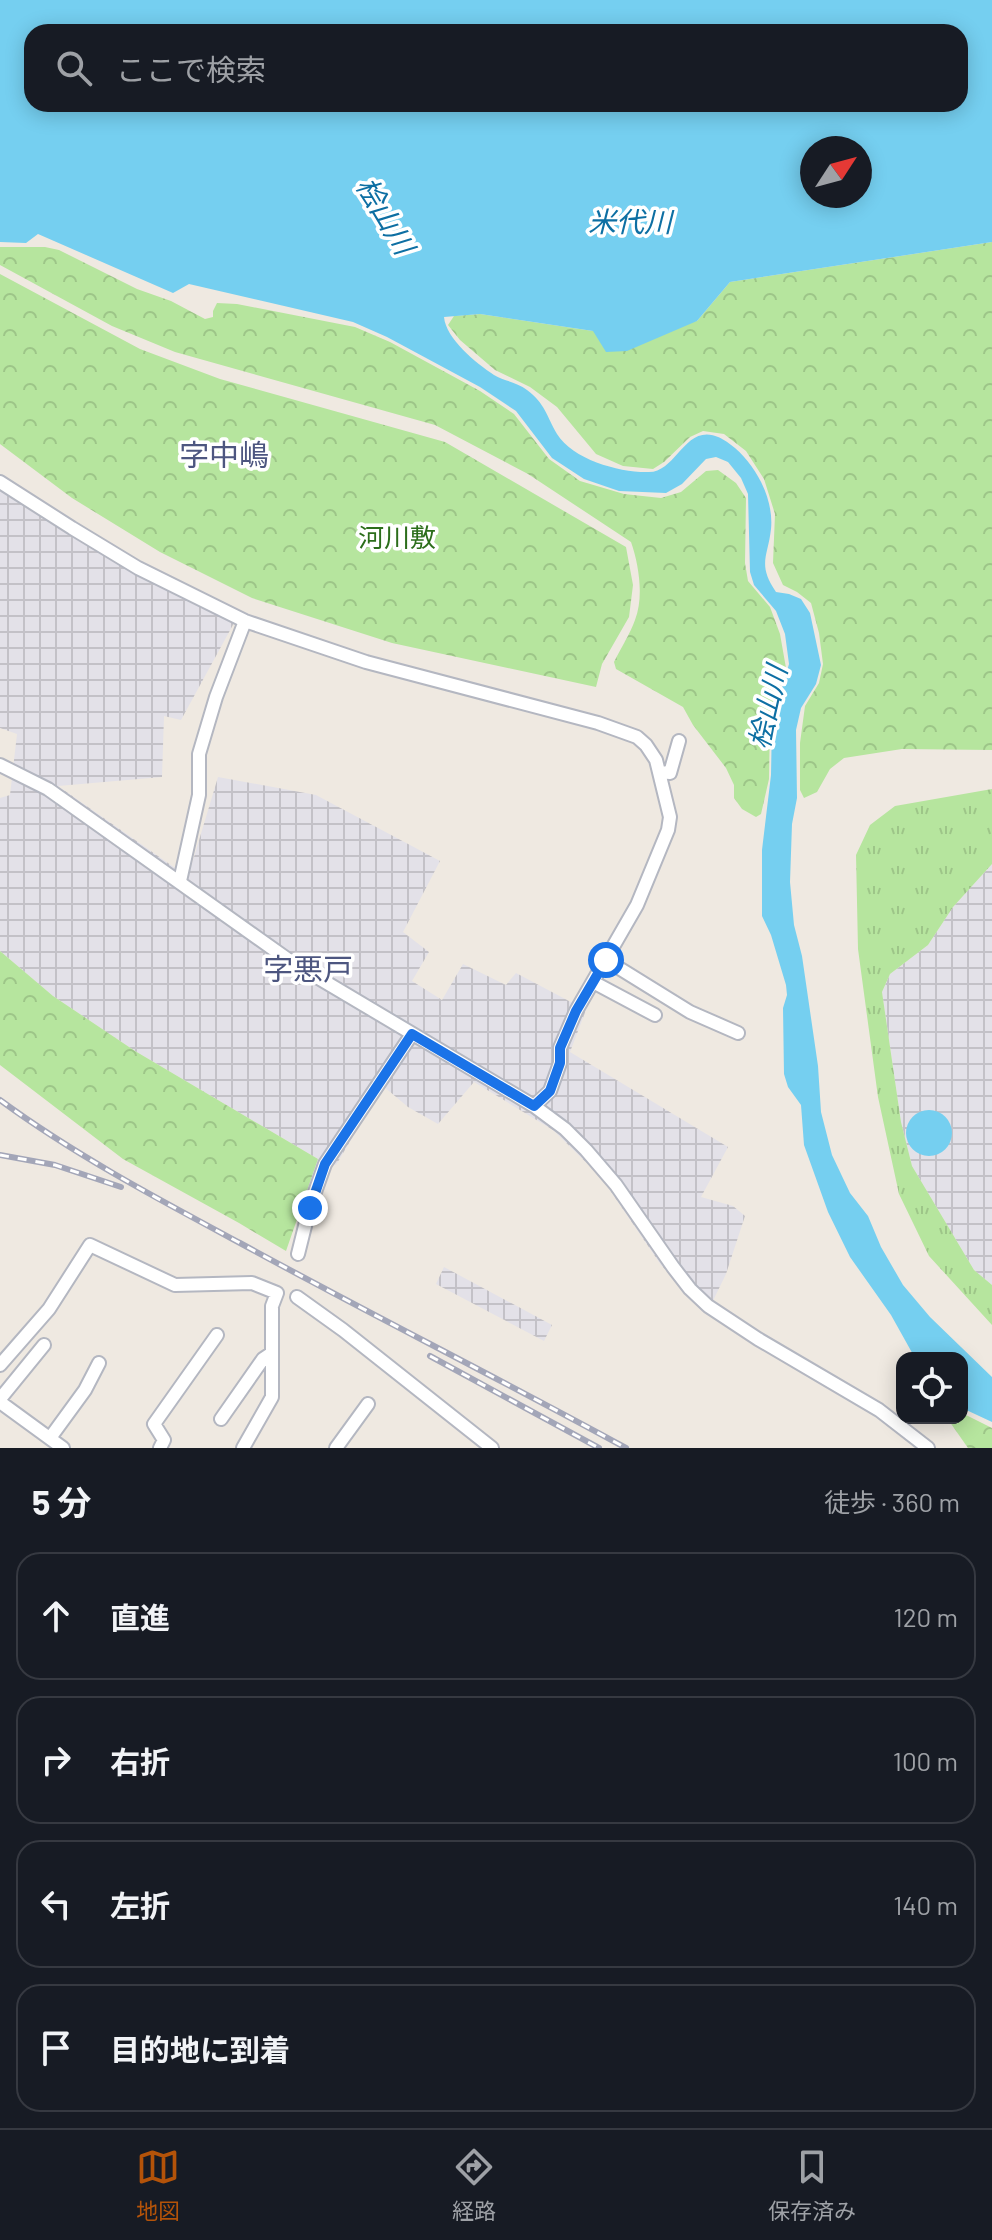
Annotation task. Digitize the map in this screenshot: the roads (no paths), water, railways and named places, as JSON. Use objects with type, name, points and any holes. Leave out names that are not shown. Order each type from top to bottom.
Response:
[{"type":"street","points":[[0,482],[138,568],[245,621],[366,662],[598,723],[637,737],[646,745],[660,772],[670,817],[668,830],[637,905],[576,1011],[560,1048],[560,1063],[550,1091],[534,1106]]},
{"type":"street","points":[[180,881],[199,795],[199,754],[216,697],[245,621]]},
{"type":"street","points":[[660,772],[670,773],[679,741]]},
{"type":"street","points":[[0,765],[48,789],[290,961],[534,1106],[565,1129],[586,1150],[616,1185],[682,1278],[708,1306],[879,1410],[928,1448]]},
{"type":"street","points":[[606,960],[690,1012],[738,1033]]},
{"type":"street","points":[[593,982],[655,1015]]},
{"type":"street","points":[[298,1254],[325,1164],[412,1034]]},
{"type":"street","points":[[0,1365],[49,1309],[90,1245],[175,1285],[252,1283],[277,1293],[272,1306],[272,1397],[243,1448]]},
{"type":"street","points":[[297,1297],[492,1448]]},
{"type":"street","points":[[160,1448],[164,1440],[154,1424],[217,1335]]},
{"type":"street","points":[[44,1345],[0,1401],[63,1448]]},
{"type":"street","points":[[221,1419],[263,1359],[272,1353]]},
{"type":"street","points":[[50,1438],[85,1390],[99,1363]]},
{"type":"street","points":[[336,1448],[368,1404]]},
{"type":"water","name":"米代川","points":[[0,0],[992,0],[992,242],[730,282],[697,321],[627,351],[606,352],[593,331],[480,314],[444,317],[450,334],[463,350],[494,375],[519,385],[533,395],[564,443],[586,458],[625,470],[649,472],[660,469],[695,438],[706,434],[719,437],[735,448],[757,474],[770,507],[771,529],[765,560],[767,574],[776,592],[801,599],[810,613],[821,665],[816,684],[801,708],[796,730],[797,798],[792,824],[790,882],[794,925],[802,956],[818,1066],[821,1112],[832,1155],[850,1193],[868,1216],[881,1247],[903,1285],[966,1352],[912,1352],[891,1315],[850,1257],[828,1212],[804,1145],[801,1105],[788,1087],[784,1074],[783,1008],[787,995],[771,935],[762,916],[762,850],[771,775],[772,722],[789,664],[785,634],[776,611],[754,585],[750,572],[748,494],[741,478],[728,462],[716,457],[706,459],[682,484],[666,493],[619,491],[584,479],[552,458],[516,411],[480,387],[387,337],[353,322],[189,284],[173,293],[38,234],[26,243],[0,242]]},
{"type":"water","points":[[929,1110],[945,1117],[952,1133],[945,1149],[929,1156],[913,1149],[906,1133],[913,1117]]},
{"type":"water","name":"米代川","points":[[968,1354],[992,1377],[992,1422],[968,1411]]},
{"type":"railway","points":[[0,1100],[87,1158],[148,1193],[626,1448]]},
{"type":"railway","points":[[0,1155],[55,1165],[121,1187]]},
{"type":"railway","points":[[430,1356],[599,1448]]},
{"type":"district","name":"字中嶋","points":[[224,454]]},
{"type":"district","name":"字悪戸","points":[[308,968]]},
{"type":"water label","name":"桧山川","points":[[386,215]]},
{"type":"water label","name":"桧山川","points":[[767,707]]},
{"type":"park label","name":"河川敷","points":[[397,536]]}]
